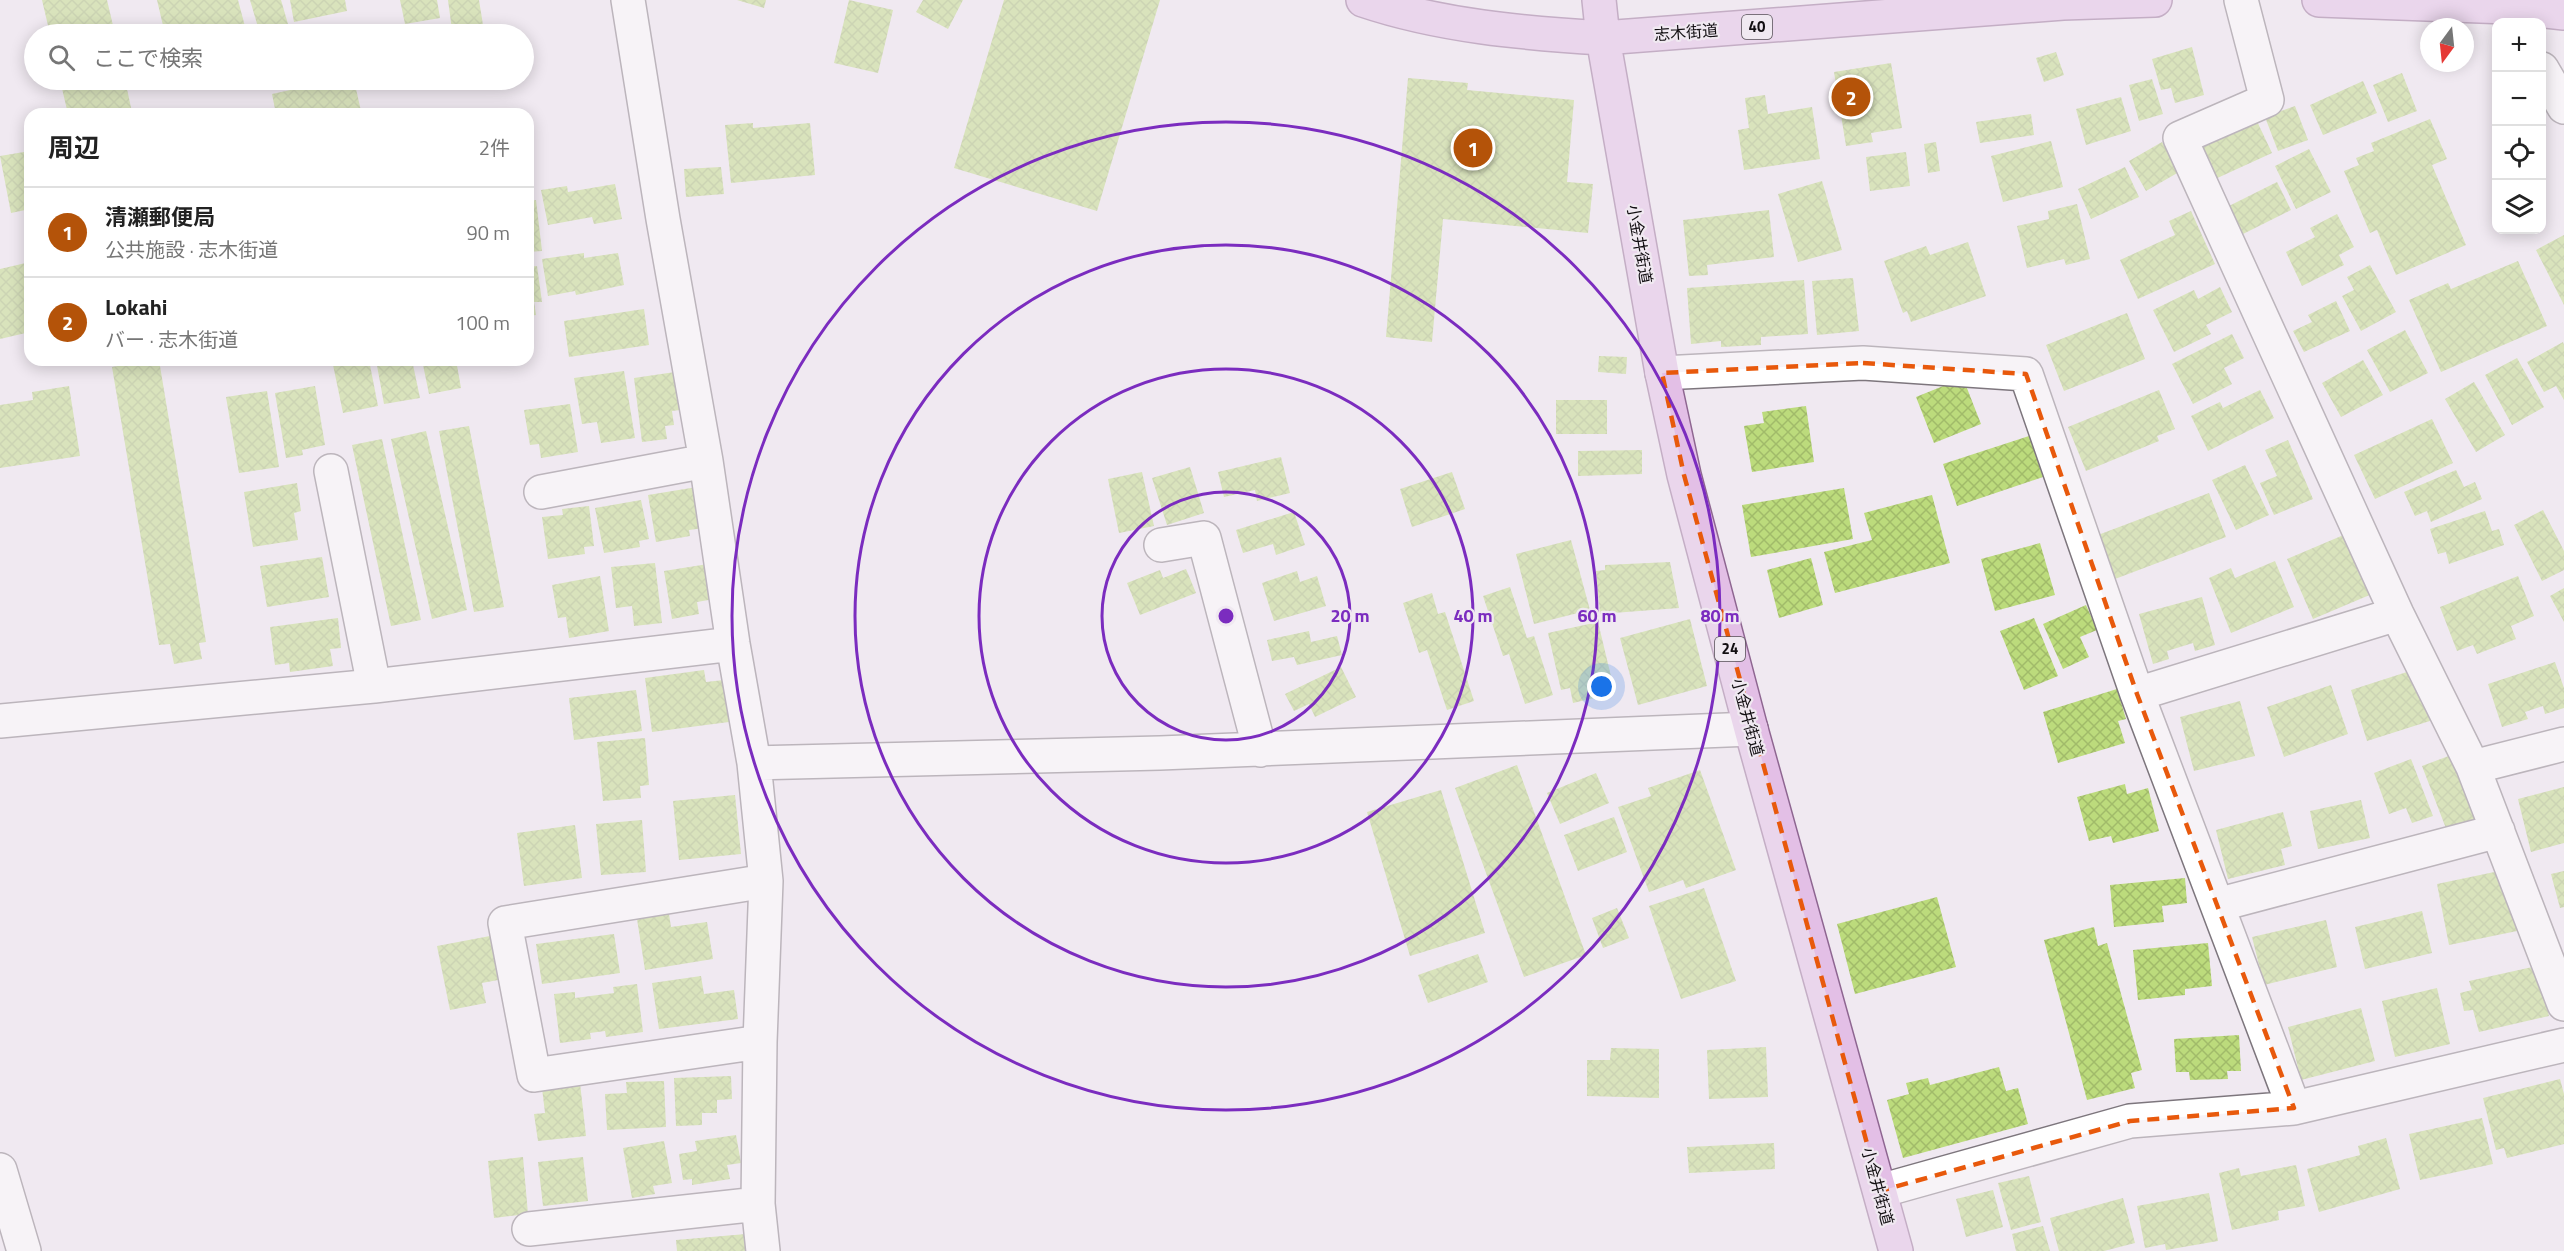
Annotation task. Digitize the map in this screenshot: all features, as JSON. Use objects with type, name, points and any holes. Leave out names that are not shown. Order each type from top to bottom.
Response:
[{"type":"main road","name":"志木街道","points":[[1363,0],[1453,22],[1532,33],[1604,38],[2063,3],[2155,0]]},
{"type":"main road","name":"小金井街道","points":[[1599,0],[1662,373],[1684,475],[1751,729],[1896,1251]]},
{"type":"main road","points":[[2319,0],[2564,13]]},
{"type":"street","points":[[628,0],[663,219],[706,461],[733,644],[754,763],[766,881],[760,1041],[758,1204],[763,1251]]},
{"type":"street","points":[[2241,0],[2267,100],[2180,138],[2397,614],[2473,767],[2564,1004]]},
{"type":"street","points":[[2543,72],[2564,107]]},
{"type":"street","points":[[1662,373],[1863,363],[2026,374],[2137,694],[2294,1108]]},
{"type":"street","points":[[542,492],[706,461]]},
{"type":"street","points":[[331,471],[374,686]]},
{"type":"street","points":[[1161,545],[1203,538],[1260,750]]},
{"type":"street","points":[[2137,694],[2397,614]]},
{"type":"street","points":[[0,721],[374,686],[733,644]]},
{"type":"street","points":[[754,763],[1260,750],[1751,729]]},
{"type":"street","points":[[2473,767],[2564,744]]},
{"type":"street","points":[[2217,905],[2498,831]]},
{"type":"street","points":[[760,1041],[534,1075],[505,923],[766,881]]},
{"type":"street","points":[[1880,1191],[2130,1120],[2294,1108],[2564,1045]]},
{"type":"street","points":[[0,1170],[24,1251]]},
{"type":"street","points":[[529,1230],[758,1204]]},
{"type":"highlighted area","points":[[1863,363],[2026,374],[2137,694],[2294,1108],[2130,1121],[1880,1191],[1684,475],[1662,373]]},
{"type":"building","points":[[42,0],[107,0],[113,24],[48,24]]},
{"type":"building","points":[[157,0],[238,0],[244,24],[163,24]]},
{"type":"building","points":[[250,0],[281,0],[288,24],[257,24]]},
{"type":"building","points":[[290,0],[345,0],[347,11],[294,22]]},
{"type":"building","points":[[400,0],[437,0],[440,18],[405,24]]},
{"type":"building","points":[[448,0],[479,0],[483,24],[451,24]]},
{"type":"building","points":[[737,0],[766,0],[764,8]]},
{"type":"building","points":[[849,0],[893,10],[878,73],[834,63]]},
{"type":"building","points":[[923,0],[963,0],[948,29],[916,12]]},
{"type":"building","points":[[1004,0],[1160,0],[1097,211],[954,168]]},
{"type":"building","points":[[2192,47],[2204,95],[2175,103],[2171,88],[2161,90],[2152,59]]},
{"type":"building","points":[[2056,52],[2064,75],[2044,82],[2036,58]]},
{"type":"building","points":[[1891,63],[1902,128],[1871,133],[1873,142],[1846,146],[1834,72]]},
{"type":"building","points":[[2402,73],[2417,111],[2388,122],[2373,85]]},
{"type":"building","points":[[1408,78],[1468,83],[1467,90],[1574,100],[1567,182],[1593,184],[1588,233],[1443,219],[1432,342],[1386,337]]},
{"type":"building","points":[[2152,79],[2163,114],[2139,121],[2129,85]]},
{"type":"building","points":[[2363,81],[2377,113],[2323,135],[2310,105]]},
{"type":"building","points":[[62,90],[127,90],[131,108],[67,108]]},
{"type":"building","points":[[290,90],[356,90],[360,108],[275,108],[272,94]]},
{"type":"building","points":[[1765,95],[1768,114],[1812,107],[1820,159],[1744,170],[1738,130],[1749,128],[1745,98]]},
{"type":"building","points":[[2121,97],[2131,131],[2086,145],[2076,109]]},
{"type":"building","points":[[2295,106],[2308,140],[2278,151],[2265,117]]},
{"type":"building","points":[[2031,114],[2034,135],[1980,143],[1976,122]]},
{"type":"building","points":[[2254,115],[2272,153],[2213,180],[2196,142]]},
{"type":"building","points":[[2430,119],[2447,159],[2432,165],[2466,245],[2396,275],[2377,230],[2370,233],[2344,171],[2359,165],[2356,158],[2374,151],[2371,143]]},
{"type":"building","points":[[753,123],[753,128],[810,123],[815,175],[731,183],[725,125]]},
{"type":"building","points":[[2051,141],[2063,187],[2003,202],[1991,156]]},
{"type":"building","points":[[1936,142],[1940,171],[1928,173],[1924,144]]},
{"type":"building","points":[[2162,142],[2179,172],[2146,191],[2129,161]]},
{"type":"building","points":[[2309,149],[2331,192],[2296,209],[2275,166]]},
{"type":"building","points":[[24,152],[24,210],[11,213],[0,156]]},
{"type":"building","points":[[1906,152],[1910,186],[1870,191],[1866,157]]},
{"type":"building","points":[[721,167],[724,194],[686,197],[684,169]]},
{"type":"building","points":[[2125,167],[2139,197],[2091,219],[2078,189]]},
{"type":"building","points":[[1822,181],[1842,250],[1798,262],[1778,194]]},
{"type":"building","points":[[2277,182],[2291,210],[2243,234],[2229,206]]},
{"type":"building","points":[[615,184],[622,219],[594,224],[592,217],[548,225],[541,190],[567,186],[568,192]]},
{"type":"building","points":[[534,200],[536,200],[542,251],[534,252]]},
{"type":"building","points":[[2077,204],[2090,259],[2066,265],[2064,259],[2027,268],[2017,226],[2049,219],[2048,211]]},
{"type":"building","points":[[1769,210],[1774,257],[1707,265],[1708,275],[1689,276],[1683,220]]},
{"type":"building","points":[[2191,211],[2215,264],[2138,299],[2120,260],[2175,235],[2169,221]]},
{"type":"building","points":[[2337,214],[2354,247],[2339,255],[2344,265],[2302,286],[2286,252],[2315,237],[2310,228]]},
{"type":"building","points":[[2564,235],[2564,305],[2536,250]]},
{"type":"building","points":[[1968,242],[1986,296],[1911,322],[1907,311],[1903,313],[1884,261],[1926,246],[1930,255]]},
{"type":"building","points":[[584,253],[584,258],[618,253],[624,285],[576,295],[575,291],[548,296],[542,259]]},
{"type":"building","points":[[2518,261],[2547,326],[2441,372],[2409,300],[2448,283],[2451,289]]},
{"type":"building","points":[[24,263],[24,333],[0,339],[0,269]]},
{"type":"building","points":[[2370,265],[2396,312],[2361,331],[2342,296],[2354,290],[2347,277]]},
{"type":"building","points":[[534,266],[537,266],[542,302],[534,302]]},
{"type":"building","points":[[1853,278],[1859,331],[1817,335],[1812,281]]},
{"type":"building","points":[[1804,280],[1808,334],[1761,337],[1761,345],[1721,347],[1721,341],[1691,344],[1687,288]]},
{"type":"building","points":[[2220,287],[2232,312],[2206,325],[2211,334],[2174,352],[2153,310],[2194,290],[2198,299]]},
{"type":"building","points":[[2336,301],[2350,331],[2304,352],[2293,331],[2312,322],[2308,315]]},
{"type":"building","points":[[644,309],[649,345],[569,357],[564,321]]},
{"type":"building","points":[[2127,313],[2145,359],[2064,391],[2046,345]]},
{"type":"building","points":[[2405,330],[2428,373],[2390,392],[2367,350]]},
{"type":"building","points":[[2232,334],[2244,358],[2224,368],[2232,384],[2193,404],[2172,364]]},
{"type":"building","points":[[2563,342],[2564,400],[2556,386],[2544,392],[2527,362]]},
{"type":"building","points":[[1599,356],[1627,357],[1626,374],[1598,372]]},
{"type":"building","points":[[2517,358],[2544,407],[2512,425],[2485,375]]},
{"type":"building","points":[[2363,360],[2383,395],[2341,417],[2322,383]]},
{"type":"building","points":[[160,366],[206,642],[199,643],[202,659],[174,664],[170,644],[159,645],[112,367]]},
{"type":"building","points":[[333,366],[370,366],[378,406],[343,413]]},
{"type":"building","points":[[377,366],[413,366],[420,398],[384,404]]},
{"type":"building","points":[[423,366],[457,366],[461,388],[429,394]]},
{"type":"building","points":[[624,371],[635,438],[601,443],[597,422],[582,424],[574,378]]},
{"type":"building","points":[[675,372],[680,410],[672,411],[674,425],[665,426],[667,439],[642,442],[634,378]]},
{"type":"building","points":[[1963,378],[1981,424],[1934,443],[1916,397]]},
{"type":"building","points":[[2474,382],[2505,435],[2476,452],[2445,399]]},
{"type":"building","points":[[69,386],[80,456],[0,468],[0,405],[33,400],[32,392]]},
{"type":"building","points":[[315,386],[325,445],[302,450],[303,455],[286,458],[275,393]]},
{"type":"building","points":[[2159,390],[2175,429],[2157,436],[2159,441],[2086,471],[2068,427]]},
{"type":"building","points":[[2260,390],[2274,418],[2208,451],[2191,416],[2220,402],[2223,408]]},
{"type":"building","points":[[267,391],[279,467],[239,473],[226,397]]},
{"type":"building","points":[[1556,400],[1607,400],[1607,434],[1556,434]]},
{"type":"building","points":[[570,404],[578,452],[541,458],[539,444],[530,445],[524,410]]},
{"type":"building","points":[[1806,406],[1814,462],[1752,472],[1744,426],[1764,423],[1762,412]]},
{"type":"building","points":[[2432,419],[2453,463],[2375,499],[2354,455]]},
{"type":"building","points":[[469,426],[504,607],[474,612],[439,431]]},
{"type":"building","points":[[426,431],[467,610],[432,619],[391,439]]},
{"type":"building","points":[[2029,436],[2043,477],[1957,506],[1943,464]]},
{"type":"building","points":[[382,439],[421,620],[391,626],[352,445]]},
{"type":"building","points":[[2288,440],[2313,499],[2274,515],[2260,483],[2277,476],[2265,450]]},
{"type":"building","points":[[1642,450],[1642,474],[1578,476],[1578,451]]},
{"type":"building","points":[[1281,457],[1290,493],[1257,501],[1255,490],[1224,497],[1218,472]]},
{"type":"building","points":[[2245,465],[2269,515],[2236,530],[2212,480]]},
{"type":"building","points":[[1190,467],[1204,513],[1167,525],[1152,478]]},
{"type":"building","points":[[2456,470],[2464,487],[2475,482],[2482,499],[2431,522],[2427,511],[2415,516],[2404,492]]},
{"type":"building","points":[[1142,472],[1154,526],[1119,533],[1108,479]]},
{"type":"building","points":[[1452,472],[1465,509],[1412,527],[1400,489]]},
{"type":"building","points":[[297,483],[301,511],[294,513],[298,540],[253,547],[244,492]]},
{"type":"building","points":[[697,487],[704,528],[689,530],[690,536],[656,542],[648,495]]},
{"type":"building","points":[[1844,488],[1853,539],[1751,557],[1742,505]]},
{"type":"building","points":[[2209,493],[2226,537],[2115,579],[2098,535]]},
{"type":"building","points":[[1932,495],[1950,563],[1835,593],[1824,552],[1872,540],[1864,513]]},
{"type":"building","points":[[641,500],[649,539],[639,541],[640,547],[604,553],[595,508]]},
{"type":"building","points":[[589,506],[594,546],[584,547],[585,554],[548,559],[542,517],[563,515],[562,509]]},
{"type":"building","points":[[2543,510],[2564,551],[2564,570],[2542,581],[2514,525]]},
{"type":"building","points":[[2485,511],[2492,531],[2499,529],[2504,545],[2449,564],[2446,552],[2438,554],[2430,529]]},
{"type":"building","points":[[1294,512],[1305,545],[1276,555],[1273,544],[1243,553],[1236,530]]},
{"type":"building","points":[[2353,531],[2379,591],[2313,619],[2287,559]]},
{"type":"building","points":[[1571,540],[1590,610],[1534,624],[1516,554]]},
{"type":"building","points":[[2040,543],[2055,595],[1995,611],[1981,559]]},
{"type":"building","points":[[322,557],[329,597],[267,607],[260,566]]},
{"type":"building","points":[[1811,558],[1823,605],[1779,618],[1767,570]]},
{"type":"building","points":[[2275,561],[2294,607],[2231,633],[2209,578],[2231,568],[2235,578]]},
{"type":"building","points":[[1670,562],[1679,608],[1600,614],[1596,571],[1605,570],[1605,565]]},
{"type":"building","points":[[655,563],[662,623],[634,626],[632,606],[616,608],[611,567]]},
{"type":"building","points":[[708,564],[714,599],[697,602],[699,614],[672,619],[664,571]]},
{"type":"building","points":[[1186,569],[1196,593],[1140,615],[1127,583],[1160,570],[1163,578]]},
{"type":"building","points":[[1297,571],[1300,582],[1317,576],[1326,606],[1274,621],[1262,583]]},
{"type":"building","points":[[600,576],[609,631],[569,638],[566,617],[558,618],[552,585]]},
{"type":"building","points":[[2518,576],[2534,616],[2511,626],[2516,639],[2477,654],[2473,645],[2457,651],[2440,607]]},
{"type":"building","points":[[1510,587],[1527,638],[1534,636],[1553,695],[1525,704],[1509,654],[1503,656],[1483,596]]},
{"type":"building","points":[[2564,588],[2564,622],[2550,596]]},
{"type":"building","points":[[1432,593],[1438,614],[1445,612],[1474,701],[1447,710],[1427,650],[1419,653],[1403,603]]},
{"type":"building","points":[[2202,597],[2215,645],[2195,651],[2193,643],[2167,651],[2169,659],[2153,664],[2139,614]]},
{"type":"building","points":[[2086,605],[2097,630],[2080,637],[2089,657],[2063,669],[2043,624]]},
{"type":"building","points":[[338,618],[341,648],[330,649],[333,666],[290,672],[289,663],[275,665],[270,627]]},
{"type":"building","points":[[2034,618],[2058,676],[2024,690],[2000,631]]},
{"type":"building","points":[[1690,619],[1707,686],[1638,705],[1620,638]]},
{"type":"building","points":[[1598,622],[1615,693],[1573,703],[1570,688],[1561,690],[1548,633]]},
{"type":"building","points":[[1309,631],[1311,642],[1337,636],[1342,655],[1297,665],[1294,657],[1272,661],[1267,640]]},
{"type":"building","points":[[2555,662],[2564,688],[2564,708],[2545,714],[2543,706],[2525,712],[2528,719],[2502,727],[2488,684]]},
{"type":"building","points":[[1341,667],[1356,697],[1315,717],[1309,704],[1294,711],[1285,694]]},
{"type":"building","points":[[704,670],[706,682],[724,680],[729,722],[652,732],[645,678]]},
{"type":"building","points":[[2410,671],[2416,691],[2423,689],[2433,720],[2367,741],[2351,690]]},
{"type":"building","points":[[2331,685],[2348,734],[2284,757],[2267,707]]},
{"type":"building","points":[[2117,689],[2126,719],[2118,721],[2125,743],[2058,763],[2043,712]]},
{"type":"building","points":[[636,690],[642,731],[574,740],[569,698]]},
{"type":"building","points":[[2240,701],[2255,756],[2194,771],[2180,717]]},
{"type":"building","points":[[645,738],[649,785],[640,786],[641,798],[603,801],[597,742]]},
{"type":"building","points":[[2454,754],[2480,818],[2447,831],[2422,766]]},
{"type":"building","points":[[2411,759],[2433,816],[2412,823],[2406,808],[2389,814],[2374,773]]},
{"type":"building","points":[[1517,765],[1586,955],[1524,977],[1455,788]]},
{"type":"building","points":[[1700,770],[1736,870],[1686,888],[1683,880],[1649,892],[1618,807],[1651,796],[1648,788]]},
{"type":"building","points":[[1596,773],[1609,803],[1560,824],[1547,793]]},
{"type":"building","points":[[2125,784],[2127,794],[2148,788],[2159,831],[2113,843],[2111,836],[2089,841],[2077,797]]},
{"type":"building","points":[[2564,787],[2564,843],[2531,852],[2518,799]]},
{"type":"building","points":[[1441,790],[1485,933],[1410,956],[1367,812]]},
{"type":"building","points":[[735,795],[741,854],[679,860],[673,801]]},
{"type":"building","points":[[2361,800],[2370,838],[2318,849],[2310,811]]},
{"type":"building","points":[[2283,812],[2292,846],[2281,849],[2285,865],[2228,879],[2216,830]]},
{"type":"building","points":[[1614,817],[1627,852],[1578,871],[1564,835]]},
{"type":"building","points":[[642,820],[646,872],[601,875],[596,824]]},
{"type":"building","points":[[575,825],[582,878],[524,886],[517,833]]},
{"type":"building","points":[[2504,870],[2517,931],[2449,945],[2437,884]]},
{"type":"building","points":[[2564,871],[2564,907],[2560,908],[2551,874]]},
{"type":"building","points":[[2185,878],[2187,903],[2162,906],[2164,922],[2114,927],[2110,885]]},
{"type":"building","points":[[1704,888],[1736,981],[1681,999],[1649,906]]},
{"type":"building","points":[[1937,897],[1956,967],[1855,994],[1837,924]]},
{"type":"building","points":[[1617,908],[1629,938],[1603,948],[1592,918]]},
{"type":"building","points":[[2422,911],[2432,953],[2365,969],[2355,927]]},
{"type":"building","points":[[669,914],[671,927],[707,922],[713,959],[645,970],[637,919]]},
{"type":"building","points":[[2326,920],[2337,967],[2264,985],[2252,937]]},
{"type":"building","points":[[2094,927],[2098,946],[2107,943],[2142,1070],[2131,1073],[2135,1088],[2087,1100],[2044,940]]},
{"type":"building","points":[[614,934],[620,973],[542,984],[536,944]]},
{"type":"building","points":[[490,936],[498,980],[482,983],[486,1003],[450,1010],[437,946]]},
{"type":"building","points":[[2208,943],[2212,986],[2185,989],[2185,995],[2138,1000],[2133,950]]},
{"type":"building","points":[[1478,954],[1488,982],[1428,1003],[1418,975]]},
{"type":"building","points":[[2537,966],[2549,1016],[2479,1032],[2473,1010],[2464,1011],[2460,993],[2472,990],[2469,981]]},
{"type":"building","points":[[701,976],[704,994],[734,990],[738,1019],[659,1029],[652,983]]},
{"type":"building","points":[[637,984],[643,1032],[606,1037],[605,1031],[590,1033],[591,1039],[560,1043],[554,994],[575,992],[575,998],[614,993],[613,987]]},
{"type":"building","points":[[2437,988],[2450,1044],[2395,1057],[2382,1001]]},
{"type":"building","points":[[2361,1008],[2375,1061],[2301,1080],[2288,1027]]},
{"type":"building","points":[[2239,1035],[2241,1071],[2227,1071],[2228,1079],[2190,1080],[2189,1072],[2176,1072],[2174,1039]]},
{"type":"building","points":[[1766,1047],[1768,1097],[1709,1099],[1707,1050]]},
{"type":"building","points":[[1611,1048],[1659,1049],[1659,1098],[1587,1096],[1587,1060],[1610,1060]]},
{"type":"building","points":[[1999,1067],[2006,1091],[2018,1088],[2028,1124],[1903,1158],[1887,1100],[1909,1094],[1906,1083],[1928,1078],[1930,1085]]},
{"type":"building","points":[[731,1076],[732,1099],[717,1100],[717,1113],[702,1113],[702,1125],[676,1126],[674,1078]]},
{"type":"building","points":[[2560,1079],[2564,1094],[2564,1144],[2507,1158],[2504,1148],[2496,1150],[2483,1098]]},
{"type":"building","points":[[664,1081],[666,1127],[607,1130],[605,1094],[627,1093],[626,1082]]},
{"type":"building","points":[[580,1083],[586,1136],[538,1141],[534,1114],[545,1113],[542,1088]]},
{"type":"building","points":[[2482,1118],[2493,1164],[2420,1180],[2409,1134]]},
{"type":"building","points":[[736,1135],[741,1163],[727,1165],[730,1179],[692,1185],[692,1179],[683,1180],[679,1154],[697,1151],[695,1141]]},
{"type":"building","points":[[2386,1138],[2400,1189],[2319,1212],[2307,1169],[2360,1155],[2358,1146]]},
{"type":"building","points":[[664,1141],[672,1183],[653,1186],[655,1194],[632,1198],[623,1148]]},
{"type":"building","points":[[1774,1143],[1775,1169],[1689,1173],[1687,1147]]},
{"type":"building","points":[[523,1157],[528,1214],[494,1218],[488,1161]]},
{"type":"building","points":[[583,1157],[588,1201],[543,1206],[538,1162]]},
{"type":"building","points":[[2296,1165],[2305,1206],[2278,1211],[2279,1220],[2232,1230],[2219,1173],[2239,1168],[2241,1176]]},
{"type":"building","points":[[2029,1176],[2041,1222],[2011,1230],[1998,1183]]},
{"type":"building","points":[[1993,1190],[2003,1227],[1966,1237],[1956,1199]]},
{"type":"building","points":[[2209,1193],[2218,1241],[2166,1250],[2165,1244],[2145,1248],[2137,1206]]},
{"type":"building","points":[[2123,1198],[2135,1243],[2104,1251],[2059,1251],[2050,1218]]},
{"type":"building","points":[[2043,1226],[2050,1251],[2016,1251],[2012,1234]]},
{"type":"building","points":[[746,1234],[747,1251],[677,1251],[676,1240]]},
{"type":"place","name":"Lokahi","points":[[1851,97]]},
{"type":"place","name":"清瀬郵便局","points":[[1473,148]]}]
